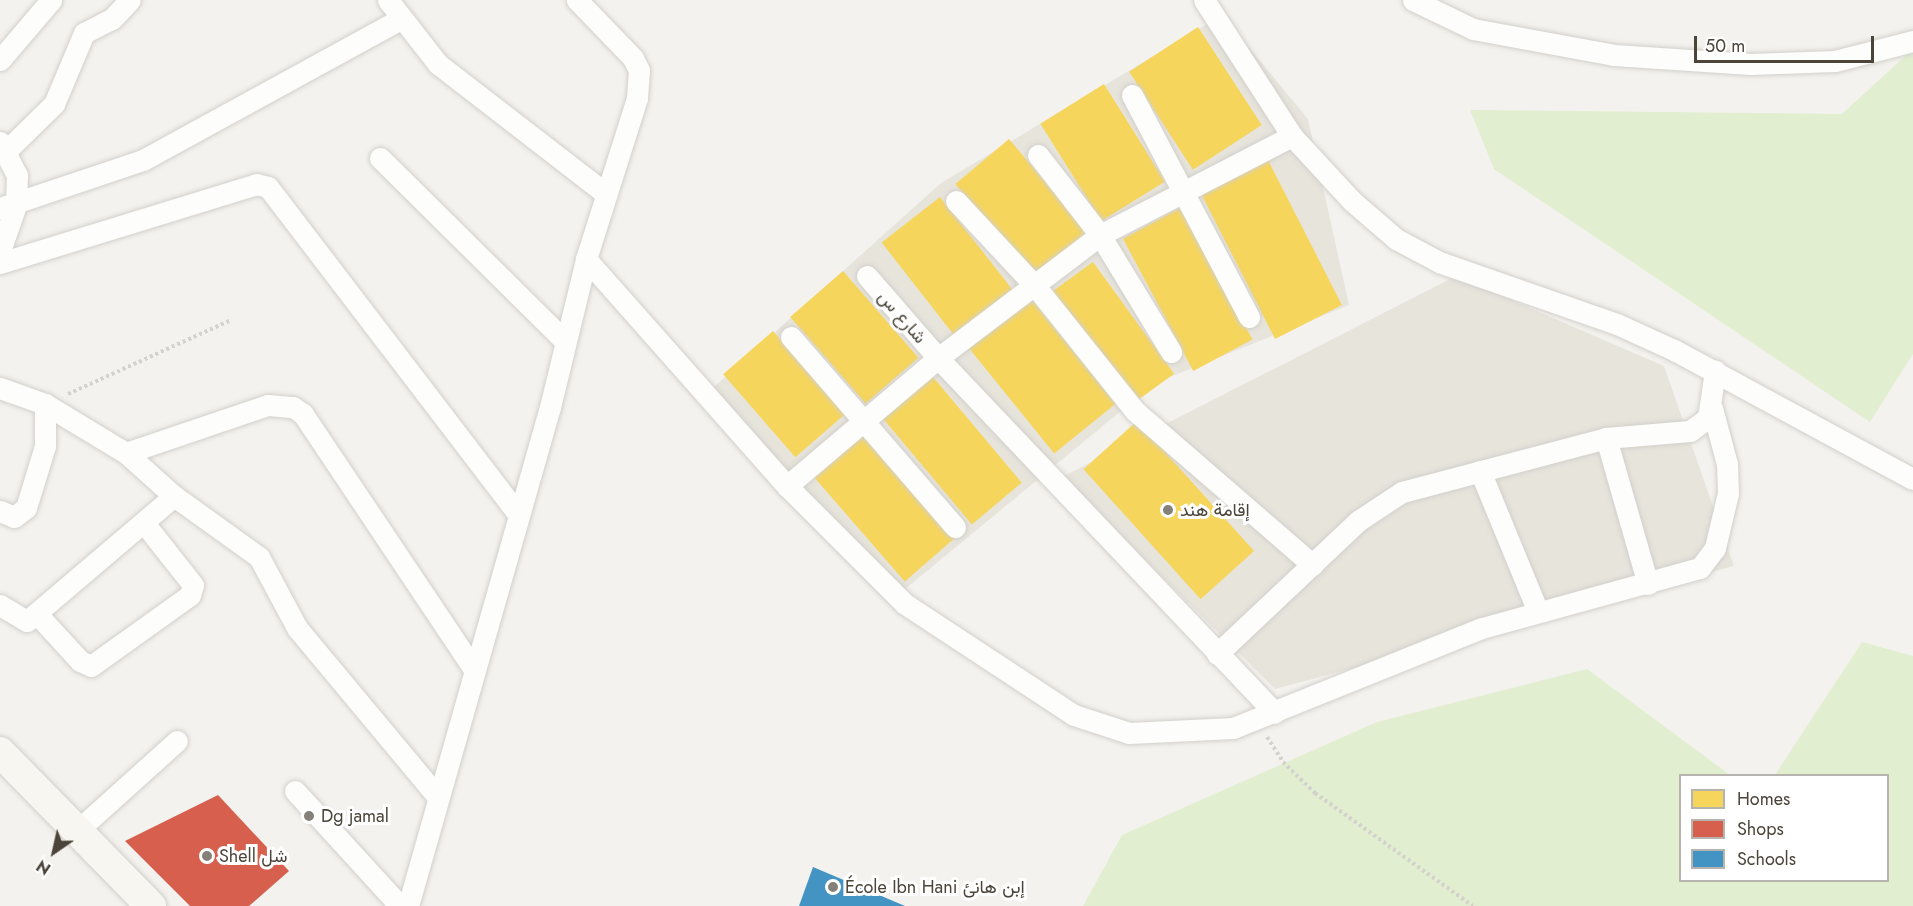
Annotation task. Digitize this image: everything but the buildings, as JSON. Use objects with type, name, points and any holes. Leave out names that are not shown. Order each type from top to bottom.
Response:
[{"type":"main road","points":[[0,752],[151,906]]},
{"type":"street","points":[[0,60],[51,0]]},
{"type":"street","points":[[0,251],[16,175],[4,146],[54,104],[84,33],[112,19],[130,0]]},
{"type":"street","points":[[388,0],[401,20],[438,64],[606,194]]},
{"type":"street","points":[[408,906],[518,514],[586,259],[637,98],[639,70],[577,0]]},
{"type":"street","points":[[1204,0],[1292,136],[1352,201],[1396,239],[1439,262],[1617,324],[1715,371],[1913,479]]},
{"type":"street","points":[[1413,0],[1473,29],[1614,55],[1751,64],[1835,61],[1913,41]]},
{"type":"street","points":[[8,206],[195,135],[401,20]]},
{"type":"street","points":[[1132,95],[1185,188],[1249,316]]},
{"type":"street","points":[[787,486],[938,358],[1036,287],[1100,235],[1185,188],[1292,136]]},
{"type":"street","points":[[1038,155],[1100,235],[1171,352]]},
{"type":"street","points":[[381,158],[564,340]]},
{"type":"street","points":[[0,263],[256,184],[268,187],[518,514]]},
{"type":"street","points":[[956,201],[1036,287],[1135,411],[1313,565]]},
{"type":"street","points":[[586,259],[787,486],[905,604],[1074,715],[1129,733],[1233,728],[1266,717],[1482,627],[1648,584],[1700,568],[1715,548],[1729,476],[1712,408],[1715,371]]},
{"type":"street","name":"شارع س","points":[[867,276],[938,358],[1217,654],[1266,717]]},
{"type":"street","points":[[791,337],[955,527]]},
{"type":"street","points":[[0,388],[45,404],[126,453],[174,496],[266,564],[297,628],[438,797]]},
{"type":"street","points":[[0,511],[14,517],[26,508],[45,446],[45,404]]},
{"type":"street","points":[[126,453],[268,405],[292,407],[303,414],[474,669]]},
{"type":"street","points":[[1217,654],[1358,521],[1402,492],[1605,438],[1690,431],[1704,423],[1712,408]]},
{"type":"street","points":[[1605,438],[1648,584]]},
{"type":"street","points":[[1480,471],[1538,612]]},
{"type":"street","points":[[0,605],[23,622],[38,614],[174,496]]},
{"type":"street","points":[[38,614],[80,661],[91,666],[190,595],[193,585],[144,523]]},
{"type":"street","points":[[78,831],[177,741]]},
{"type":"street","points":[[295,791],[400,906]]},
{"type":"path","points":[[45,404],[229,321]]},
{"type":"path","points":[[1266,717],[1283,762],[1315,794],[1473,906]]},
{"type":"shaded area","points":[[1222,15],[1308,119],[1349,305],[1155,383],[899,594],[704,396],[941,183]]},
{"type":"shaded area","points":[[1456,276],[1664,366],[1734,566],[1275,689],[1062,477]]},
{"type":"green space","points":[[1913,49],[1913,354],[1870,422],[1494,169],[1470,110],[1842,114]]},
{"type":"green space","points":[[1862,642],[1913,656],[1913,906],[1083,906],[1122,835],[1377,722],[1587,669],[1729,774],[1679,774],[1679,882],[1889,882],[1889,774],[1776,774]]},
{"type":"place","name":"إقامة هند","points":[[1168,510]]},
{"type":"place","name":"Dg jamal","points":[[309,816]]},
{"type":"place","name":"Shell شل","points":[[207,856]]},
{"type":"place","name":"École Ibn Hani إبن هانئ","points":[[833,887]]}]
